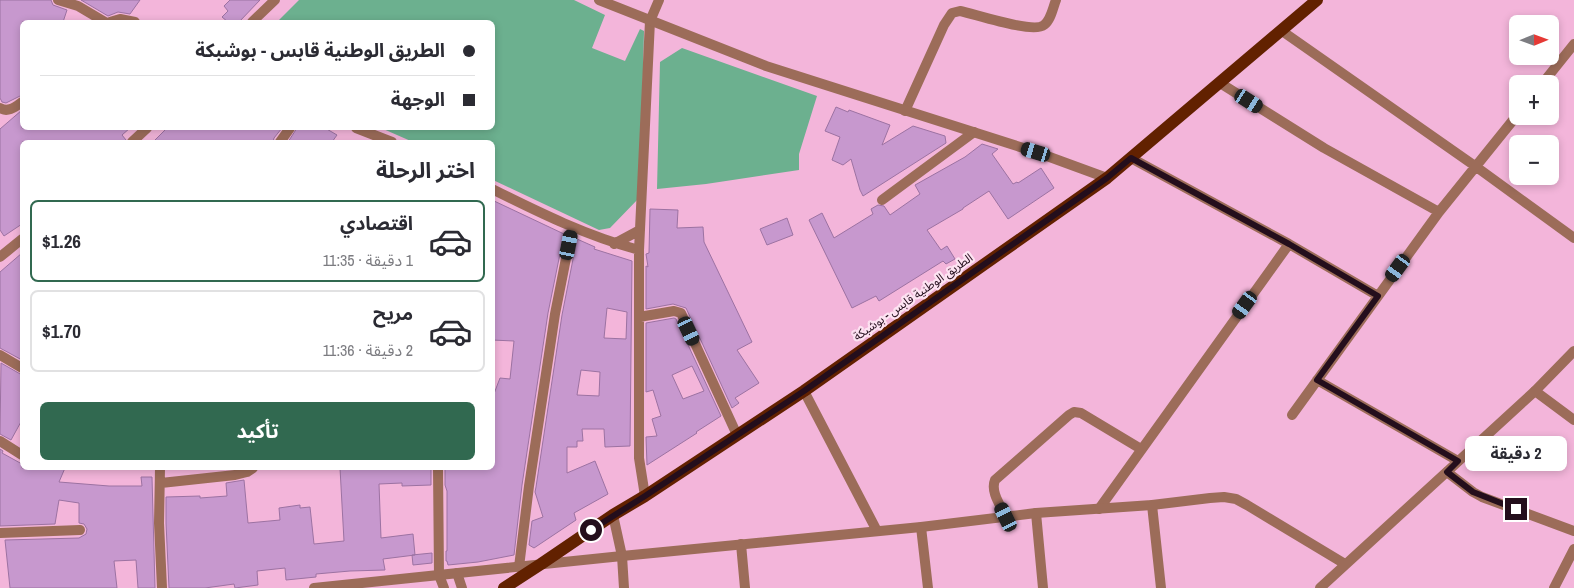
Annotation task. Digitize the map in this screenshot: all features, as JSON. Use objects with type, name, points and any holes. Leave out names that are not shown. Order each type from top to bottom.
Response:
[{"type":"main road","name":"الطريق الوطنية قابس - بوشبكة","points":[[504,588],[613,514],[645,496],[804,391],[1107,178],[1282,32],[1317,0]]},
{"type":"street","points":[[58,0],[78,6],[102,20]]},
{"type":"street","points":[[254,20],[275,0]]},
{"type":"street","points":[[599,0],[617,3],[650,21],[766,66],[1036,152],[1107,178]]},
{"type":"street","points":[[645,496],[639,458],[639,250],[650,21],[659,0]]},
{"type":"street","points":[[905,111],[944,25],[952,13],[960,11],[1030,28],[1039,27],[1045,24],[1050,17],[1056,0]]},
{"type":"street","points":[[1282,32],[1475,166],[1574,238]]},
{"type":"street","points":[[1549,75],[1574,44]]},
{"type":"street","points":[[1220,83],[1324,148],[1439,212]]},
{"type":"street","points":[[0,108],[2,110],[9,110],[20,103]]},
{"type":"street","points":[[1292,415],[1439,212],[1509,125]]},
{"type":"street","points":[[134,140],[145,130]]},
{"type":"street","points":[[361,130],[387,140]]},
{"type":"street","points":[[882,200],[974,132]]},
{"type":"street","points":[[1131,158],[1289,244],[1378,296]]},
{"type":"street","points":[[495,190],[572,228],[614,244],[639,250]]},
{"type":"street","points":[[519,567],[530,477],[555,314],[572,228]]},
{"type":"street","points":[[614,244],[640,230]]},
{"type":"street","points":[[0,257],[20,240]]},
{"type":"street","points":[[1098,508],[1289,244]]},
{"type":"street","points":[[639,317],[674,311],[681,313],[737,435]]},
{"type":"street","points":[[1320,588],[1535,391],[1574,351]]},
{"type":"street","points":[[0,355],[20,367]]},
{"type":"street","points":[[1317,380],[1458,461]]},
{"type":"street","points":[[804,391],[877,531]]},
{"type":"street","points":[[1535,391],[1574,420]]},
{"type":"street","points":[[1006,517],[995,494],[993,487],[995,480],[1074,412],[1081,413],[1141,449]]},
{"type":"street","points":[[0,441],[20,454]]},
{"type":"street","points":[[160,470],[159,523],[162,588]]},
{"type":"street","points":[[161,483],[235,474],[250,470]]},
{"type":"street","points":[[438,470],[439,575],[444,588]]},
{"type":"street","points":[[1447,472],[1482,497],[1574,531]]},
{"type":"street","points":[[314,588],[921,527],[1036,513],[1152,505],[1224,497],[1236,499],[1247,504],[1345,564]]},
{"type":"street","points":[[1152,505],[1161,588]]},
{"type":"street","points":[[1036,513],[1043,588]]},
{"type":"street","points":[[613,514],[622,556],[624,588]]},
{"type":"street","points":[[921,527],[928,588]]},
{"type":"street","points":[[0,533],[80,530]]},
{"type":"street","points":[[741,544],[745,588]]},
{"type":"street","points":[[1554,588],[1574,549]]},
{"type":"street","points":[[457,573],[462,588]]},
{"type":"green space","points":[[299,0],[574,0],[605,15],[592,48],[625,61],[640,29],[644,31],[640,197],[610,228],[599,230],[495,181],[495,140],[408,140],[386,130],[495,130],[495,20],[279,20]]},
{"type":"green space","points":[[682,48],[817,96],[799,154],[799,170],[706,184],[657,189],[660,62]]},
{"type":"building","points":[[0,0],[51,0],[53,5],[67,10],[64,20],[20,20],[20,96],[6,103],[2,102],[0,98]]},
{"type":"building","points":[[81,0],[140,0],[130,14],[118,12],[108,16]]},
{"type":"building","points":[[230,0],[260,0],[241,20],[226,20],[222,17],[228,11],[224,6]]},
{"type":"building","points":[[836,107],[890,125],[882,145],[913,126],[945,136],[946,143],[863,196],[851,159],[843,165],[832,160],[840,137],[825,131]]},
{"type":"building","points":[[20,112],[20,130],[128,130],[122,135],[126,140],[20,140],[20,225],[4,236],[0,230],[0,129]]},
{"type":"building","points":[[165,130],[280,130],[274,140],[155,140]]},
{"type":"building","points":[[296,130],[328,130],[337,135],[333,140],[289,140]]},
{"type":"building","points":[[982,144],[998,149],[992,154],[1013,184],[1018,183],[1041,168],[1054,188],[1008,219],[989,191],[927,230],[941,250],[947,246],[955,259],[946,264],[943,261],[879,301],[876,296],[852,308],[809,220],[822,213],[834,238],[873,214],[871,209],[878,205],[884,206],[890,215],[920,194],[915,185],[965,157]]},
{"type":"building","points":[[495,201],[564,234],[548,313],[522,485],[514,555],[478,562],[448,565],[446,561],[447,491],[445,470],[495,470],[495,391],[500,378],[510,379],[514,341],[495,340]]},
{"type":"building","points":[[650,209],[678,210],[677,228],[703,227],[704,242],[752,342],[737,350],[759,383],[735,398],[739,403],[732,408],[686,308],[673,304],[646,309],[646,266],[648,267],[646,254],[649,253]]},
{"type":"building","points":[[787,218],[793,235],[767,245],[760,229]]},
{"type":"building","points":[[577,239],[595,247],[594,249],[632,261],[630,446],[605,447],[604,429],[582,429],[583,441],[577,441],[577,447],[567,447],[567,473],[595,461],[608,494],[574,513],[576,520],[534,548],[529,545],[532,521],[543,517],[535,492],[562,315]],"holes":[[[607,308],[627,312],[626,339],[604,338]],[[581,370],[600,372],[599,396],[577,395]]]},
{"type":"building","points":[[20,255],[20,359],[0,348],[0,272]]},
{"type":"building","points":[[676,319],[721,416],[647,465],[646,437],[657,436],[652,419],[661,416],[653,390],[646,392],[646,323]],"holes":[[[692,366],[704,391],[683,399],[672,375]]]},
{"type":"building","points":[[1,363],[20,374],[20,424],[11,440],[0,434]]},
{"type":"building","points":[[0,449],[3,451],[2,453],[20,463],[20,470],[64,470],[59,482],[109,486],[142,486],[141,477],[152,477],[155,588],[138,588],[136,560],[114,561],[117,588],[10,588],[5,540],[79,538],[86,534],[87,529],[84,524],[79,523],[79,503],[59,500],[55,524],[0,526]]},
{"type":"building","points":[[340,470],[431,470],[431,485],[402,486],[402,483],[379,484],[381,538],[413,534],[415,555],[383,559],[385,570],[316,574],[316,577],[286,580],[285,568],[257,571],[258,585],[235,588],[234,584],[205,588],[169,588],[166,497],[200,496],[200,498],[227,496],[226,483],[244,480],[248,523],[280,520],[279,508],[300,505],[300,508],[310,507],[314,544],[344,541]]},
{"type":"building","points":[[432,553],[432,563],[413,565],[412,555]]},
{"type":"route","points":[[591,530],[804,391],[1107,178],[1131,158],[1289,244],[1378,296],[1317,380],[1458,461],[1447,472],[1473,492],[1516,509]]}]
